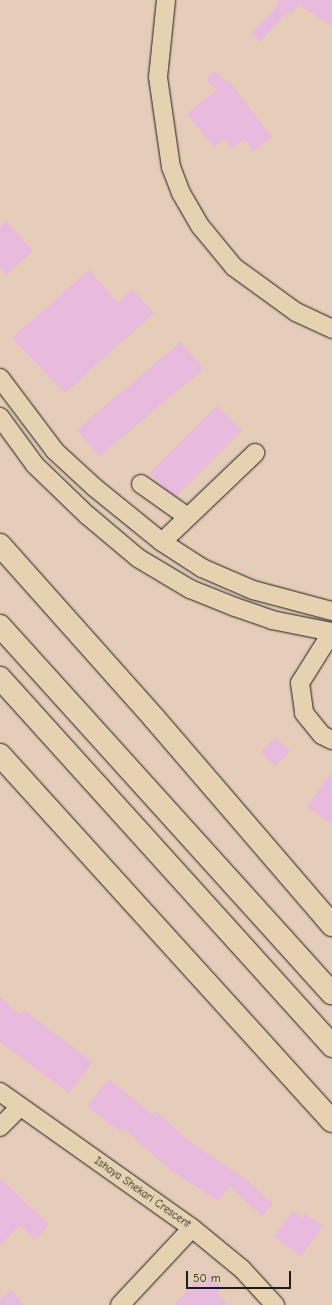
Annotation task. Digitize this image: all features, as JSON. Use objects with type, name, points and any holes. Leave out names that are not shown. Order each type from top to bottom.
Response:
[{"type":"main road","points":[[0,545],[154,718],[332,926]]},
{"type":"main road","points":[[0,626],[332,993]]},
{"type":"main road","points":[[0,678],[332,1046]]},
{"type":"main road","points":[[0,755],[332,1121]]},
{"type":"street","points":[[166,0],[158,76],[171,167],[181,193],[201,227],[234,267],[296,312],[332,330]]},
{"type":"street","points":[[0,378],[55,451],[94,487],[162,542],[202,568],[253,590],[332,611]]},
{"type":"street","points":[[0,417],[35,465],[87,515],[138,558],[190,589],[235,607],[272,620],[332,632],[300,684],[304,713],[322,735],[332,740]]},
{"type":"street","points":[[162,542],[255,453]]},
{"type":"street","points":[[141,484],[188,517]]},
{"type":"street","name":"Ishaya Shekari Crescent","points":[[0,1092],[192,1228],[242,1269],[275,1305]]},
{"type":"street","points":[[0,1128],[20,1107]]},
{"type":"street","points":[[120,1305],[192,1228]]},
{"type":"building","points":[[275,0],[332,0],[332,26],[299,5],[292,13],[289,11],[260,42],[251,34],[279,3]]},
{"type":"building","points":[[214,71],[226,82],[228,80],[272,137],[254,151],[244,139],[232,149],[224,139],[214,147],[187,114],[217,90],[206,80]]},
{"type":"building","points":[[6,221],[33,251],[6,275],[0,268],[0,227]]},
{"type":"building","points":[[89,270],[118,303],[132,289],[154,313],[65,393],[12,338]]},
{"type":"building","points":[[181,342],[203,369],[99,456],[77,429]]},
{"type":"building","points":[[217,406],[242,431],[175,498],[150,473]]},
{"type":"building","points":[[276,737],[290,751],[275,766],[261,752]]},
{"type":"building","points":[[332,771],[332,824],[307,807]]},
{"type":"building","points":[[0,997],[20,1015],[24,1010],[93,1062],[69,1093],[0,1042]]},
{"type":"building","points":[[109,1079],[153,1115],[156,1111],[190,1142],[247,1180],[273,1204],[262,1216],[230,1186],[219,1201],[173,1172],[123,1128],[120,1132],[87,1106]]},
{"type":"building","points":[[0,1178],[49,1225],[35,1240],[20,1225],[0,1246]]},
{"type":"building","points":[[292,1211],[302,1218],[305,1214],[323,1226],[301,1256],[274,1237]]},
{"type":"building","points":[[205,1271],[223,1287],[217,1294],[229,1305],[174,1305]]},
{"type":"building","points":[[12,1290],[23,1305],[0,1305],[0,1299]]}]
